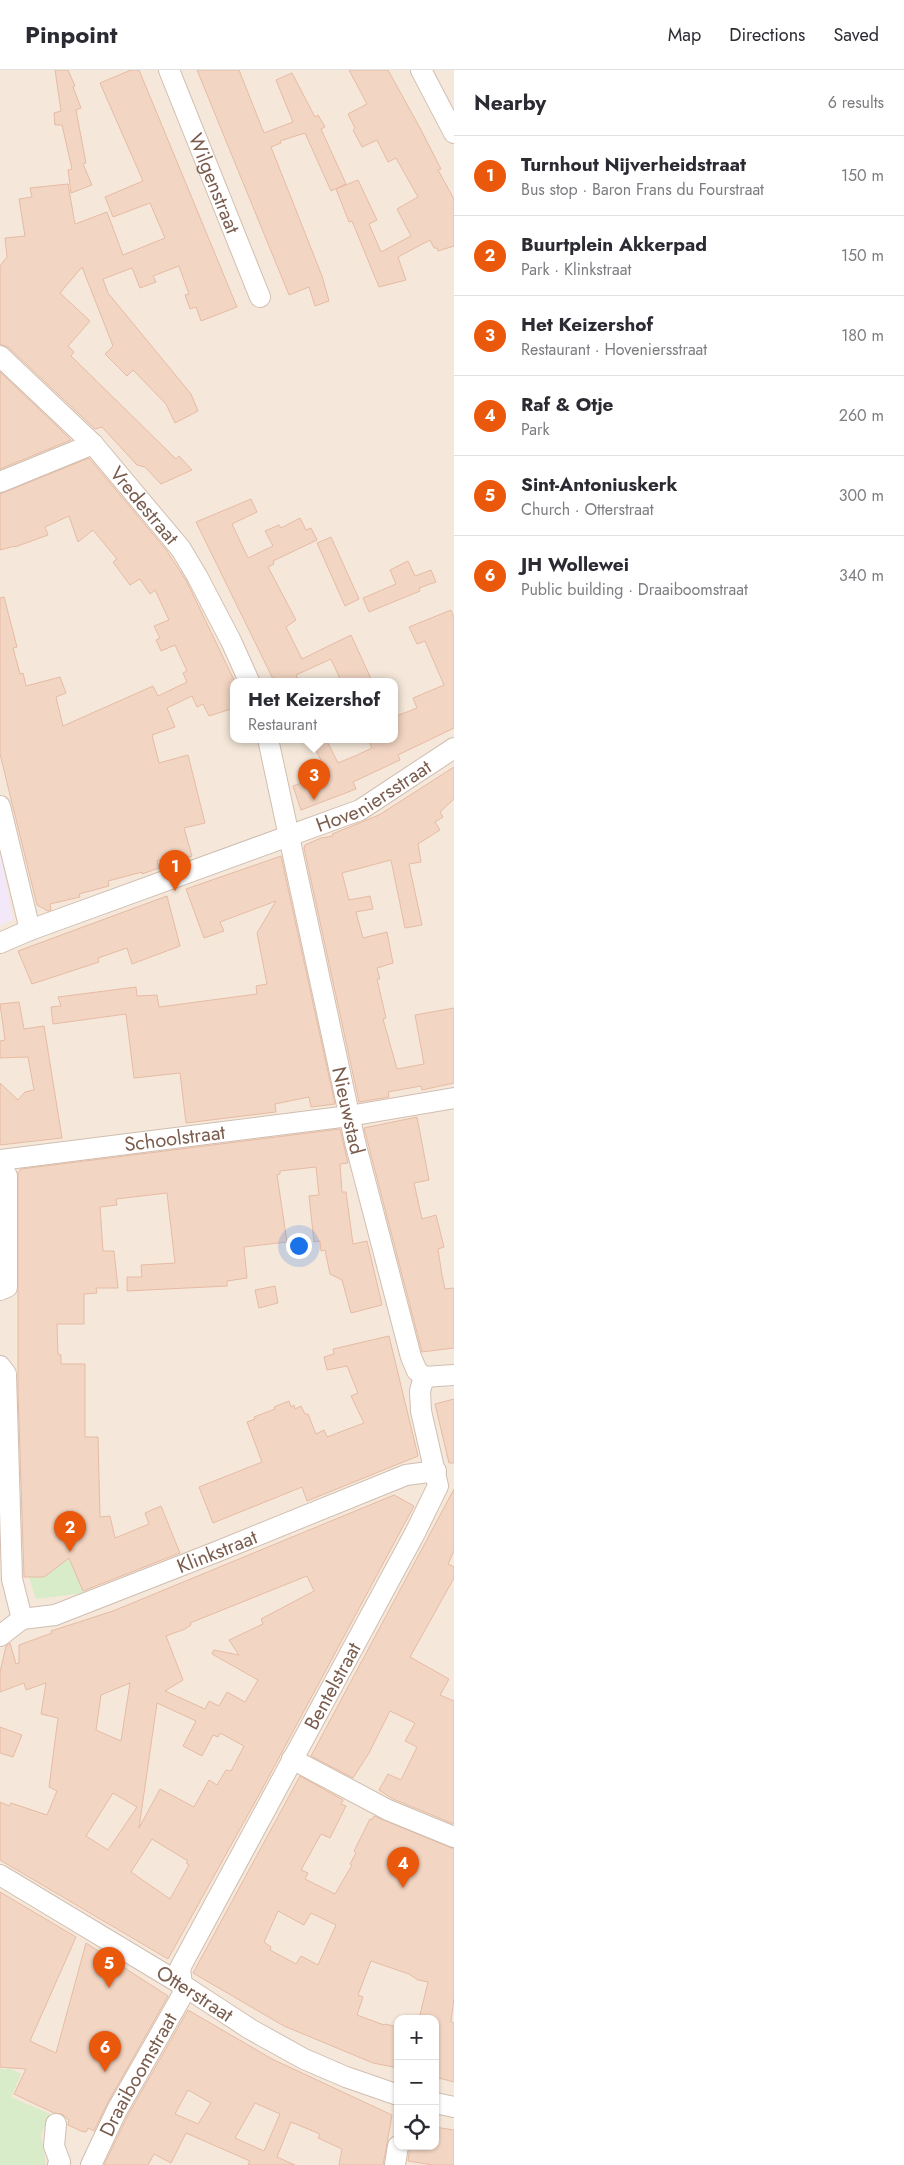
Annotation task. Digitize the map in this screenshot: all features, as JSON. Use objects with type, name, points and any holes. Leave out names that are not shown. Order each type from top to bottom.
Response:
[{"type":"street","name":"Wilgenstraat","points":[[169,70],[260,296]]},
{"type":"street","points":[[421,70],[454,133]]},
{"type":"street","name":"Vredestraat","points":[[0,356],[93,444],[181,549],[198,576],[248,678]]},
{"type":"street","points":[[0,482],[93,444]]},
{"type":"street","points":[[269,743],[289,837]]},
{"type":"street","name":"Hoveniersstraat","points":[[0,943],[30,930],[360,810],[454,748]]},
{"type":"street","points":[[0,806],[30,930]]},
{"type":"street","name":"Nieuwstad","points":[[289,837],[349,1116],[411,1358],[417,1370],[424,1378]]},
{"type":"street","name":"Schoolstraat","points":[[0,1162],[349,1116],[454,1098]]},
{"type":"street","points":[[0,1162],[7,1176],[7,1286],[0,1290]]},
{"type":"street","points":[[0,1366],[6,1374],[12,1579],[22,1619]]},
{"type":"street","points":[[424,1378],[454,1375]]},
{"type":"street","name":"Bentelstraat","points":[[181,1984],[180,1968],[415,1534],[438,1486],[421,1411],[420,1391],[424,1378]]},
{"type":"street","name":"Klinkstraat","points":[[0,1636],[22,1619],[64,1611],[216,1552],[406,1474],[436,1471]]},
{"type":"street","points":[[292,1759],[388,1810],[454,1837]]},
{"type":"street","name":"Otterstraat","points":[[0,1875],[181,1984],[250,2029],[304,2059],[346,2077],[394,2094]]},
{"type":"street","name":"Draaiboomstraat","points":[[90,2165],[117,2110],[183,1994],[181,1984]]},
{"type":"street","points":[[439,2104],[454,2107]]},
{"type":"street","points":[[56,2124],[54,2146],[60,2162],[58,2165]]},
{"type":"street","points":[[395,2165],[397,2150]]},
{"type":"shaded area","points":[[0,70],[454,70],[454,2165],[0,2165]]},
{"type":"shaded area","points":[[0,852],[13,919],[0,926]]},
{"type":"green space","points":[[63,1522],[76,1573],[84,1593],[36,1599],[29,1577],[44,1577],[62,1562]]},
{"type":"green space","points":[[8,2067],[21,2074],[11,2097],[50,2114],[41,2134],[46,2165],[0,2165],[0,2068],[5,2070]]},
{"type":"building","points":[[55,70],[68,70],[75,86],[73,87],[81,108],[76,110],[86,163],[83,164],[92,185],[71,193],[68,170],[72,169],[62,125],[55,125],[54,113],[61,111]]},
{"type":"building","points":[[131,70],[139,70],[237,307],[201,321],[196,307],[190,309],[185,295],[189,294],[179,266],[153,276],[156,282],[140,288],[132,268],[103,279],[108,293],[191,394],[198,411],[175,423],[166,404],[133,370],[127,376],[105,354],[113,346],[82,267],[60,293],[90,321],[68,346],[74,352],[71,356],[176,459],[179,456],[192,470],[161,484],[145,467],[137,465],[102,427],[95,429],[8,347],[0,344],[0,266],[7,257],[5,238],[25,236],[19,199],[32,197],[30,188],[68,184],[75,224],[107,212],[123,255],[165,238],[150,203],[113,217],[105,197],[143,181],[100,83]]},
{"type":"building","points":[[197,70],[239,70],[264,133],[293,122],[276,80],[292,73],[315,117],[318,115],[325,127],[321,129],[346,184],[331,191],[305,133],[280,141],[281,143],[271,147],[322,276],[329,301],[315,306],[309,287],[289,295]]},
{"type":"building","points":[[349,70],[388,70],[441,169],[438,170],[454,199],[454,246],[438,251],[430,240],[398,257],[406,280],[379,287],[352,221],[349,222],[336,189],[358,180],[377,220],[369,224],[381,252],[411,236],[397,209],[418,197],[396,158],[388,162],[377,140],[362,147],[353,130],[355,128],[348,114],[367,104]]},
{"type":"building","points":[[0,372],[61,430],[71,440],[0,469]]},
{"type":"building","points":[[89,458],[167,551],[187,582],[233,678],[230,678],[230,709],[209,716],[203,704],[197,707],[192,696],[167,708],[175,727],[152,735],[159,763],[188,755],[205,823],[184,828],[192,856],[175,862],[173,856],[157,861],[159,868],[142,874],[142,872],[108,881],[109,886],[79,894],[80,897],[50,904],[51,910],[48,911],[37,905],[0,754],[0,598],[4,597],[17,647],[13,648],[20,674],[23,673],[26,686],[60,677],[66,693],[56,697],[63,726],[153,686],[158,696],[187,682],[183,673],[187,671],[175,645],[161,651],[156,640],[160,638],[154,626],[169,620],[155,590],[150,594],[140,579],[130,585],[113,562],[117,559],[93,530],[78,542],[69,516],[45,527],[48,535],[15,547],[0,550],[0,494]]},
{"type":"building","points":[[251,499],[257,512],[232,524],[248,558],[273,546],[265,531],[279,525],[281,528],[300,518],[306,530],[311,528],[317,540],[273,561],[274,564],[268,567],[296,620],[286,627],[302,659],[351,635],[371,678],[340,678],[331,659],[296,675],[298,678],[273,678],[196,522]]},
{"type":"building","points":[[331,537],[359,599],[345,606],[317,543]]},
{"type":"building","points":[[408,561],[415,576],[431,570],[436,582],[419,588],[420,591],[369,612],[363,598],[396,584],[390,570]]},
{"type":"building","points":[[451,610],[454,618],[454,728],[398,755],[400,760],[353,782],[356,789],[301,810],[293,786],[321,776],[318,771],[325,768],[312,743],[328,743],[338,763],[372,748],[370,743],[398,743],[398,715],[417,708],[413,698],[444,685],[425,641],[417,644],[409,627]]},
{"type":"building","points":[[454,767],[454,799],[440,812],[443,817],[435,822],[440,830],[418,844],[421,862],[409,864],[422,925],[405,928],[391,860],[342,873],[349,900],[370,896],[373,909],[356,912],[363,938],[387,932],[393,963],[377,968],[380,979],[377,979],[386,1018],[383,1019],[397,1069],[424,1064],[415,1015],[454,1008],[454,1083],[422,1090],[421,1086],[388,1092],[389,1097],[359,1102],[304,848],[305,845],[321,838],[333,836],[332,834],[379,815]]},
{"type":"building","points":[[281,856],[335,1104],[311,1107],[309,1097],[275,1104],[276,1112],[186,1123],[180,1073],[134,1078],[126,1014],[53,1024],[51,1007],[61,1006],[58,997],[136,987],[137,996],[157,995],[159,1007],[257,994],[256,986],[267,984],[257,933],[276,901],[220,922],[224,931],[204,938],[186,889]]},
{"type":"building","points":[[167,896],[180,946],[132,964],[127,948],[98,958],[99,962],[32,984],[18,951]]},
{"type":"building","points":[[19,1002],[24,1029],[44,1026],[62,1138],[0,1145],[0,1083],[18,1100],[25,1092],[34,1090],[28,1057],[0,1058],[0,1041],[5,1040],[0,1004]]},
{"type":"building","points":[[417,1117],[429,1180],[414,1183],[422,1219],[436,1215],[444,1247],[438,1249],[445,1289],[454,1288],[454,1348],[422,1352],[364,1128]]},
{"type":"building","points":[[340,1129],[348,1163],[340,1164],[342,1192],[346,1192],[353,1244],[367,1241],[382,1305],[351,1313],[342,1280],[330,1274],[325,1250],[321,1251],[320,1241],[314,1242],[309,1196],[319,1195],[316,1167],[280,1171],[280,1174],[277,1175],[287,1242],[244,1247],[247,1278],[227,1281],[227,1286],[127,1291],[127,1277],[142,1277],[141,1265],[175,1263],[167,1193],[116,1199],[117,1205],[100,1207],[103,1251],[114,1251],[118,1288],[96,1288],[97,1293],[84,1294],[84,1324],[57,1324],[58,1354],[61,1355],[61,1364],[85,1364],[85,1437],[98,1437],[100,1517],[110,1516],[115,1538],[149,1524],[145,1513],[161,1506],[180,1553],[83,1591],[69,1558],[44,1577],[24,1577],[18,1390],[18,1173],[21,1169]]},
{"type":"building","points":[[275,1286],[278,1303],[259,1308],[255,1290]]},
{"type":"building","points":[[389,1336],[418,1456],[307,1501],[302,1487],[213,1523],[199,1487],[262,1462],[247,1422],[289,1401],[291,1407],[294,1405],[295,1409],[301,1406],[305,1414],[308,1414],[316,1434],[324,1430],[327,1437],[364,1423],[351,1396],[358,1393],[347,1366],[327,1370],[324,1357],[334,1354],[333,1349]]},
{"type":"building","points":[[454,1399],[454,1463],[449,1463],[435,1404]]},
{"type":"building","points":[[454,1489],[454,1551],[448,1564],[454,1567],[454,1578],[410,1657],[449,1679],[440,1695],[454,1701],[454,1824],[393,1799],[379,1790],[388,1774],[401,1780],[417,1747],[405,1741],[415,1723],[390,1711],[369,1753],[353,1778],[311,1756]]},
{"type":"building","points":[[394,1495],[414,1506],[260,1793],[168,1959],[0,1860],[0,1802],[9,1806],[11,1803],[47,1815],[57,1791],[49,1787],[58,1718],[41,1714],[46,1683],[26,1690],[24,1683],[0,1692],[0,1672],[6,1646],[10,1643],[16,1664],[19,1663],[19,1645],[52,1633],[51,1631],[113,1611]],"holes":[[[307,1576],[314,1591],[261,1619],[263,1624],[229,1640],[239,1655],[214,1650],[212,1654],[258,1680],[245,1702],[227,1692],[219,1706],[209,1701],[205,1709],[165,1691],[183,1680],[166,1636],[185,1629],[191,1625],[190,1623]],[[130,1683],[121,1741],[96,1730],[101,1695]],[[157,1703],[196,1721],[183,1746],[202,1756],[213,1735],[218,1737],[220,1733],[244,1746],[231,1771],[226,1770],[217,1785],[209,1780],[194,1807],[160,1789],[139,1828]],[[113,1793],[137,1807],[108,1850],[86,1836]],[[152,1839],[188,1861],[186,1863],[189,1865],[170,1899],[131,1872]]]},
{"type":"building","points":[[0,1727],[22,1735],[13,1757],[0,1753]]},
{"type":"building","points":[[300,1776],[343,1800],[341,1804],[346,1806],[330,1838],[321,1834],[301,1870],[308,1873],[305,1879],[335,1894],[352,1865],[350,1864],[356,1853],[354,1851],[370,1819],[372,1820],[374,1816],[454,1849],[454,1998],[451,2022],[454,2023],[454,2082],[439,2078],[439,2015],[420,2015],[428,1982],[418,1980],[409,1974],[371,1961],[358,1995],[363,1997],[357,2015],[384,2025],[394,2026],[394,2067],[373,2063],[284,2026],[193,1973]],"holes":[[[278,1911],[304,1925],[311,1913],[336,1925],[318,1965],[301,1956],[296,1964],[270,1950],[271,1947],[264,1942]]]},
{"type":"building","points":[[0,1892],[76,1937],[30,2041],[56,2053],[86,1943],[168,1996],[107,2104],[94,2131],[88,2128],[86,2132],[81,2131],[68,2125],[69,2120],[62,2114],[54,2113],[14,2094],[26,2069],[0,2067]]},
{"type":"building","points":[[188,2010],[272,2059],[392,2115],[383,2165],[339,2165],[342,2149],[318,2138],[320,2134],[291,2122],[277,2157],[295,2165],[248,2165],[250,2161],[186,2133],[171,2163],[154,2154],[148,2165],[104,2165],[128,2115]],"holes":[[[188,2090],[211,2103],[198,2124],[175,2114]],[[255,2103],[280,2114],[264,2151],[235,2138]]]},
{"type":"building","points":[[439,2128],[454,2130],[454,2165],[433,2165],[408,2161],[409,2150],[439,2150]]},
{"type":"place","name":"Het Keizershof","points":[[314,800]]},
{"type":"place","name":"Turnhout Nijverheidstraat","points":[[175,891]]},
{"type":"place","name":"Buurtplein Akkerpad","points":[[70,1552]]},
{"type":"place","name":"Raf & Otje","points":[[403,1888]]},
{"type":"place","name":"Sint-Antoniuskerk","points":[[109,1988]]},
{"type":"place","name":"JH Wollewei","points":[[105,2072]]}]
